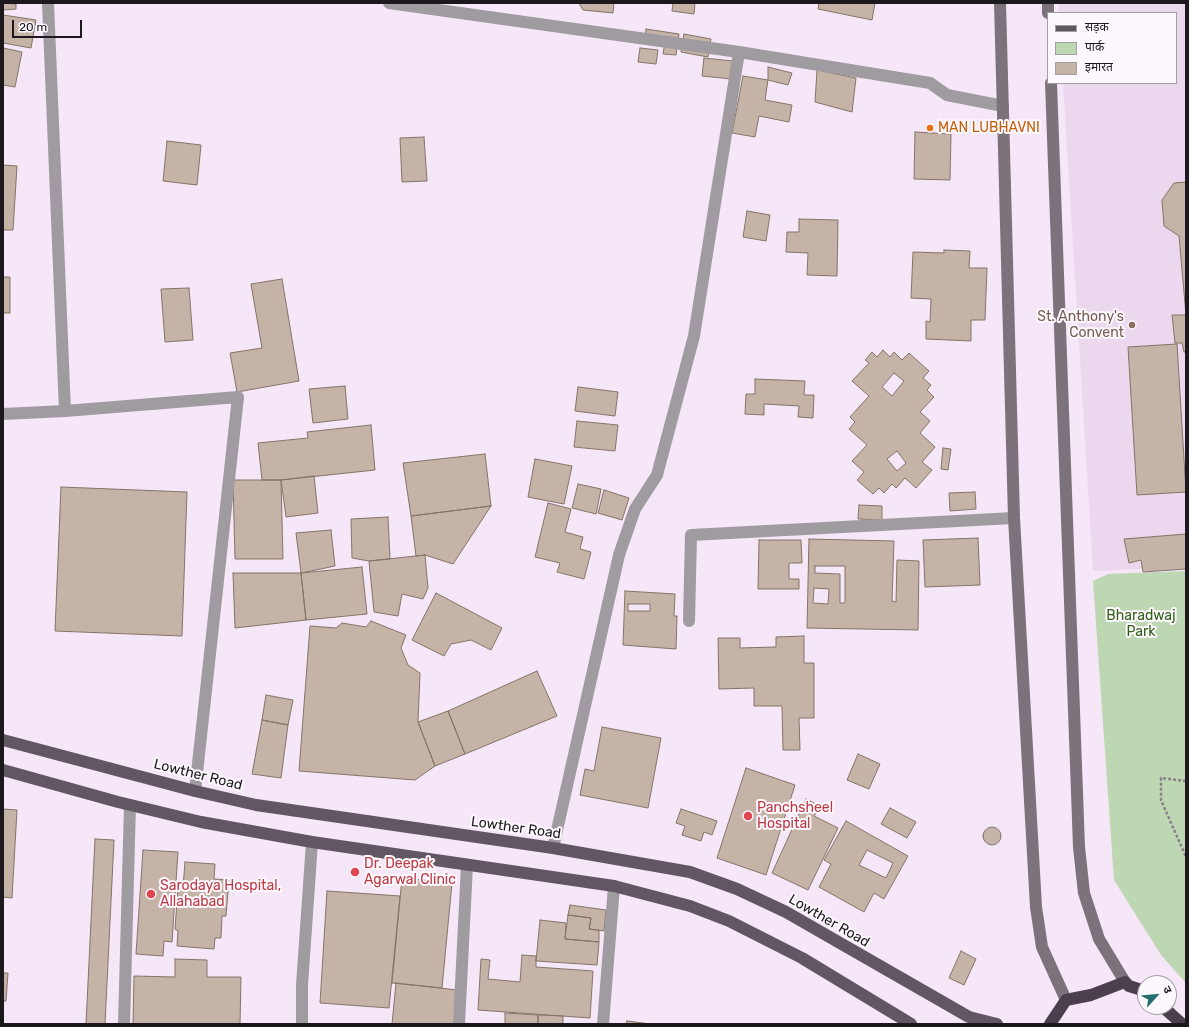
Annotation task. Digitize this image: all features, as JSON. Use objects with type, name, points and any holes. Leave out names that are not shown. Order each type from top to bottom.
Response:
[{"type":"highway","points":[[1050,1024],[1066,1000],[1091,995],[1125,982],[1129,986],[1137,988]]},
{"type":"highway","points":[[1172,1015],[1182,1024]]},
{"type":"main road","name":"Lowther Road","points":[[3,740],[195,791],[256,805],[553,848],[690,872],[737,889],[786,912],[969,1017],[997,1024]]},
{"type":"main road","points":[[3,770],[130,805],[201,822],[312,842],[614,886],[690,906],[729,921],[802,958],[911,1024]]},
{"type":"street","points":[[48,3],[65,411]]},
{"type":"street","points":[[389,3],[739,52],[930,83],[947,95],[1003,106]]},
{"type":"street","points":[[1000,3],[1014,518],[1036,908],[1042,948],[1066,1000]]},
{"type":"street","points":[[553,848],[619,555],[635,509],[658,474],[694,336],[739,52]]},
{"type":"street","points":[[1051,84],[1079,847],[1084,893],[1099,939],[1125,982]]},
{"type":"street","points":[[3,414],[65,411],[238,397],[195,791]]},
{"type":"street","points":[[689,621],[691,535],[1014,518]]},
{"type":"street","points":[[124,1024],[130,805]]},
{"type":"street","points":[[302,1024],[302,985],[312,842]]},
{"type":"street","points":[[459,1024],[467,865]]},
{"type":"street","points":[[603,1024],[614,886]]},
{"type":"path","points":[[1186,781],[1161,778],[1161,800],[1186,856]]},
{"type":"shaded area","name":"St. Anthony's Convent","points":[[1059,3],[1186,3],[1186,567],[1093,571],[1063,84],[1177,84],[1177,12],[1059,12]]},
{"type":"green space","name":"Bharadwaj Park","points":[[1186,571],[1186,983],[1161,955],[1114,880],[1093,581],[1108,574]]},
{"type":"building","points":[[3,3],[16,4],[16,9],[3,10]]},
{"type":"building","points":[[579,3],[614,3],[613,13],[583,10]]},
{"type":"building","points":[[673,3],[695,3],[694,14],[672,11]]},
{"type":"building","points":[[819,3],[875,3],[872,20],[818,9]]},
{"type":"building","points":[[3,15],[36,20],[31,48],[3,43]]},
{"type":"building","points":[[646,29],[679,34],[676,55],[663,54],[665,42],[645,40]]},
{"type":"building","points":[[684,34],[711,39],[708,57],[681,52]]},
{"type":"building","points":[[3,48],[22,52],[15,87],[3,85]]},
{"type":"building","points":[[640,48],[658,50],[656,64],[638,62]]},
{"type":"building","points":[[704,58],[733,61],[731,79],[702,76]]},
{"type":"building","points":[[768,67],[792,73],[788,85],[768,80]]},
{"type":"building","points":[[817,70],[856,78],[852,112],[815,102]]},
{"type":"building","points":[[743,76],[768,80],[765,100],[792,105],[789,122],[759,116],[755,137],[732,133]]},
{"type":"building","points":[[915,132],[951,134],[950,180],[914,179]]},
{"type":"building","points":[[424,137],[427,181],[402,182],[400,138]]},
{"type":"building","points":[[167,141],[201,145],[197,185],[163,181]]},
{"type":"building","points":[[3,165],[17,166],[13,230],[3,230]]},
{"type":"building","points":[[1186,182],[1186,315],[1179,236],[1164,226],[1162,200],[1174,183]]},
{"type":"building","points":[[747,211],[770,215],[766,241],[743,237]]},
{"type":"building","points":[[799,219],[838,220],[837,276],[807,275],[808,253],[786,252],[787,232],[799,232]]},
{"type":"building","points":[[944,250],[970,251],[969,268],[987,268],[985,320],[971,320],[971,341],[926,339],[926,321],[930,322],[931,299],[911,298],[913,252],[944,253]]},
{"type":"building","points":[[3,277],[10,277],[10,313],[3,313]]},
{"type":"building","points":[[282,279],[299,381],[237,392],[230,353],[262,348],[251,284]]},
{"type":"building","points":[[189,288],[193,340],[165,342],[161,289]]},
{"type":"building","points":[[1172,315],[1186,315],[1186,352],[1184,352],[1182,343],[1175,343]]},
{"type":"building","points":[[1177,344],[1186,492],[1137,495],[1128,347]]},
{"type":"building","points":[[883,350],[890,357],[894,352],[902,360],[909,353],[929,371],[923,378],[931,385],[927,390],[934,397],[920,412],[930,421],[920,433],[935,447],[922,462],[932,470],[916,488],[905,478],[896,488],[892,484],[884,493],[879,488],[873,494],[857,480],[864,472],[852,461],[867,445],[849,429],[855,422],[850,417],[869,396],[852,381],[869,363],[865,360],[872,352],[877,357]],"holes":[[[894,373],[904,381],[892,396],[882,387]],[[897,451],[906,463],[897,471],[887,459]]]},
{"type":"building","points":[[755,379],[805,381],[804,395],[814,395],[813,418],[798,417],[799,406],[764,404],[764,415],[745,414],[746,394],[755,394]]},
{"type":"building","points":[[345,386],[348,419],[313,423],[309,389]]},
{"type":"building","points":[[578,387],[618,392],[615,416],[575,411]]},
{"type":"building","points":[[577,421],[618,425],[615,451],[574,447]]},
{"type":"building","points":[[371,425],[375,470],[281,480],[262,480],[258,443],[308,438],[307,432]]},
{"type":"building","points":[[943,448],[951,449],[948,470],[941,469]]},
{"type":"building","points":[[485,454],[491,506],[411,516],[403,463]]},
{"type":"building","points":[[535,459],[572,466],[564,504],[528,497]]},
{"type":"building","points":[[314,476],[318,513],[286,517],[281,480]]},
{"type":"building","points":[[233,480],[281,480],[283,559],[235,559]]},
{"type":"building","points":[[578,484],[601,489],[596,514],[572,508]]},
{"type":"building","points":[[61,487],[187,492],[182,636],[55,631]]},
{"type":"building","points":[[604,490],[629,498],[622,520],[598,513]]},
{"type":"building","points":[[975,492],[976,509],[950,511],[949,493]]},
{"type":"building","points":[[548,503],[571,509],[565,532],[583,537],[580,549],[591,552],[584,579],[557,572],[560,563],[535,557]]},
{"type":"building","points":[[859,505],[882,506],[882,520],[858,519]]},
{"type":"building","points":[[491,506],[453,564],[425,555],[416,556],[411,516]]},
{"type":"building","points":[[388,517],[390,559],[369,561],[352,558],[351,519]]},
{"type":"building","points":[[331,530],[335,566],[301,573],[296,533]]},
{"type":"building","points":[[1186,534],[1186,569],[1143,572],[1141,560],[1129,563],[1124,539]]},
{"type":"building","points":[[978,538],[980,585],[925,587],[923,540]]},
{"type":"building","points":[[809,539],[894,541],[892,601],[896,602],[897,560],[919,561],[918,630],[807,628]],"holes":[[[815,566],[845,566],[845,603],[840,603],[840,574],[815,573]],[[814,588],[829,589],[828,604],[813,603]]]},
{"type":"building","points":[[759,540],[801,540],[802,563],[789,563],[789,579],[799,579],[799,589],[758,589]]},
{"type":"building","points":[[425,555],[428,588],[423,599],[402,594],[398,616],[374,612],[369,561]]},
{"type":"building","points":[[362,567],[367,614],[306,620],[301,573]]},
{"type":"building","points":[[233,573],[301,573],[306,620],[235,628]]},
{"type":"building","points":[[625,591],[675,594],[674,616],[677,616],[676,649],[623,645]],"holes":[[[628,604],[650,604],[650,611],[628,611]]]},
{"type":"building","points":[[436,593],[502,628],[491,650],[471,640],[451,644],[444,656],[412,640]]},
{"type":"building","points":[[371,621],[406,635],[401,648],[408,665],[420,673],[418,722],[435,766],[415,780],[299,771],[310,626],[336,628],[342,623],[366,627]]},
{"type":"building","points":[[804,636],[804,663],[814,663],[814,718],[799,718],[800,750],[783,750],[782,706],[754,706],[754,688],[719,689],[718,638],[740,638],[740,648],[776,647],[776,637]]},
{"type":"building","points":[[537,671],[557,716],[465,754],[448,711]]},
{"type":"building","points":[[266,695],[293,700],[288,725],[262,720]]},
{"type":"building","points":[[448,711],[465,754],[435,766],[418,722]]},
{"type":"building","points":[[262,720],[288,725],[281,778],[252,774]]},
{"type":"building","points":[[602,727],[661,738],[648,808],[580,795],[585,769],[594,771]]},
{"type":"building","points":[[858,754],[880,764],[869,789],[847,780]]},
{"type":"building","points":[[746,768],[795,785],[766,875],[717,858]]},
{"type":"building","points":[[806,799],[820,806],[814,816],[838,828],[808,890],[772,873]]},
{"type":"building","points":[[890,808],[916,822],[907,838],[881,824]]},
{"type":"building","points":[[3,809],[17,810],[12,898],[3,897]]},
{"type":"building","points":[[681,809],[717,821],[712,835],[704,832],[701,841],[682,835],[685,826],[676,823]]},
{"type":"building","points":[[846,821],[908,856],[884,899],[874,893],[864,912],[819,887],[831,864],[824,860]],"holes":[[[867,850],[893,863],[886,878],[859,865]]]},
{"type":"building","points":[[988,827],[996,827],[1001,832],[999,843],[996,845],[988,845],[983,840],[983,832]]},
{"type":"building","points":[[95,839],[114,840],[105,1024],[86,1024]]},
{"type":"building","points":[[143,850],[178,852],[172,942],[164,941],[163,956],[136,954]]},
{"type":"building","points":[[185,862],[215,864],[214,879],[229,880],[226,916],[222,916],[221,938],[215,938],[214,949],[177,946],[178,931],[175,929],[178,887],[183,888]]},
{"type":"building","points":[[402,878],[452,883],[442,988],[392,983]]},
{"type":"building","points":[[327,891],[400,896],[389,1008],[320,1003]]},
{"type":"building","points":[[570,905],[606,910],[604,931],[589,929],[591,918],[568,915]]},
{"type":"building","points":[[568,915],[591,918],[589,929],[599,930],[599,942],[565,939]]},
{"type":"building","points":[[540,920],[566,923],[565,939],[599,942],[597,965],[536,961]]},
{"type":"building","points":[[961,951],[976,959],[964,985],[949,978]]},
{"type":"building","points":[[522,955],[536,956],[536,967],[593,971],[590,1018],[478,1010],[481,959],[490,960],[488,979],[520,982]]},
{"type":"building","points":[[175,959],[207,960],[207,977],[241,977],[240,1024],[133,1024],[134,976],[175,977]]},
{"type":"building","points":[[3,973],[8,973],[6,1001],[3,1001]]},
{"type":"building","points":[[396,983],[457,990],[454,1024],[392,1024]]},
{"type":"building","points":[[505,1013],[538,1015],[538,1024],[505,1024]]},
{"type":"building","points":[[538,1015],[563,1016],[563,1024],[538,1024]]},
{"type":"building","points":[[627,1021],[650,1024],[626,1024]]},
{"type":"place","name":"MAN LUBHAVNI","points":[[930,128]]},
{"type":"place","name":"St. Anthony's Convent","points":[[1132,325]]},
{"type":"place","name":"Panchsheel Hospital","points":[[748,816]]},
{"type":"place","name":"Dr. Deepak Agarwal Clinic","points":[[355,872]]},
{"type":"place","name":"Sarodaya Hospital, Allahabad","points":[[151,894]]}]
